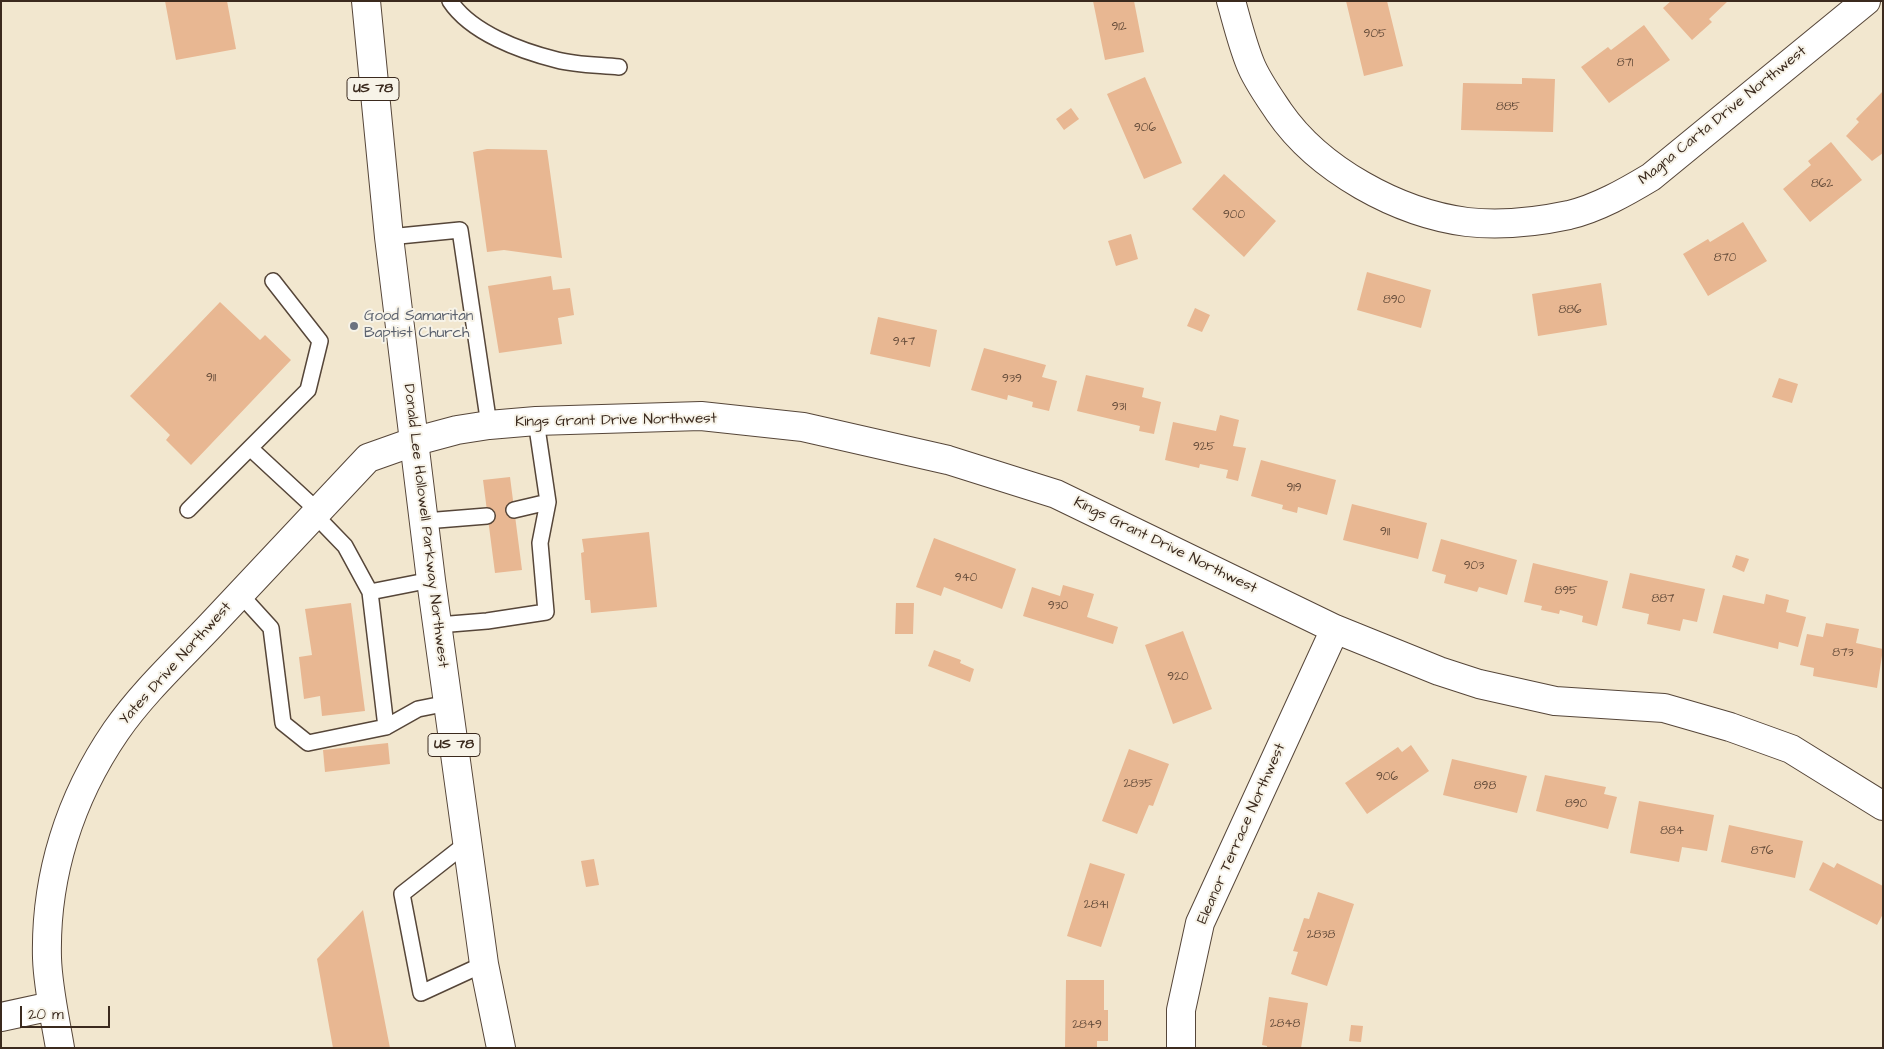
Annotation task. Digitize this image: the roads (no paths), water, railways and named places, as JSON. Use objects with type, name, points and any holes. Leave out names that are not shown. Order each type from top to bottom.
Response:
[{"type":"street","name":"Donald Lee Hollowell Parkway Northwest","points":[[366,1],[389,238],[416,441],[431,580],[484,964],[501,1048]]},
{"type":"street","name":"Magna Carta Drive Northwest","points":[[1231,1],[1250,64],[1280,113],[1318,155],[1365,188],[1417,211],[1467,222],[1520,223],[1570,214],[1619,196],[1651,177],[1866,1]]},
{"type":"street","name":"Kings Grant Drive Northwest","points":[[416,441],[456,430],[489,425],[536,421],[701,416],[803,427],[948,460],[1056,494],[1335,629],[1439,671],[1478,684],[1555,701],[1664,708],[1730,727],[1791,750],[1883,806]]},
{"type":"street","name":"Yates Drive Northwest","points":[[60,1048],[52,1006],[47,958],[49,907],[57,859],[72,811],[93,769],[117,730],[154,686],[368,458],[416,441]]},
{"type":"street","name":"Eleanor Terrace Northwest","points":[[1181,1048],[1182,1010],[1200,923],[1335,629]]},
{"type":"street","points":[[1,1017],[52,1006]]},
{"type":"lane","points":[[450,1],[458,12],[500,41],[558,60],[619,67]]},
{"type":"lane","points":[[389,238],[460,230],[489,425]]},
{"type":"lane","points":[[188,510],[308,390],[320,341],[273,281]]},
{"type":"lane","points":[[438,625],[546,612],[540,543],[548,502],[536,421]]},
{"type":"lane","points":[[250,448],[317,513],[345,546],[370,592],[386,727]]},
{"type":"lane","points":[[514,510],[548,502]]},
{"type":"lane","points":[[425,521],[487,516]]},
{"type":"lane","points":[[370,592],[431,580]]},
{"type":"lane","points":[[240,594],[271,628],[284,723],[308,743],[386,727],[418,709],[448,703]]},
{"type":"lane","points":[[467,843],[402,894],[421,993],[484,964]]},
{"type":"place","name":"Good Samaritan Baptist Church","points":[[354,326]]}]
